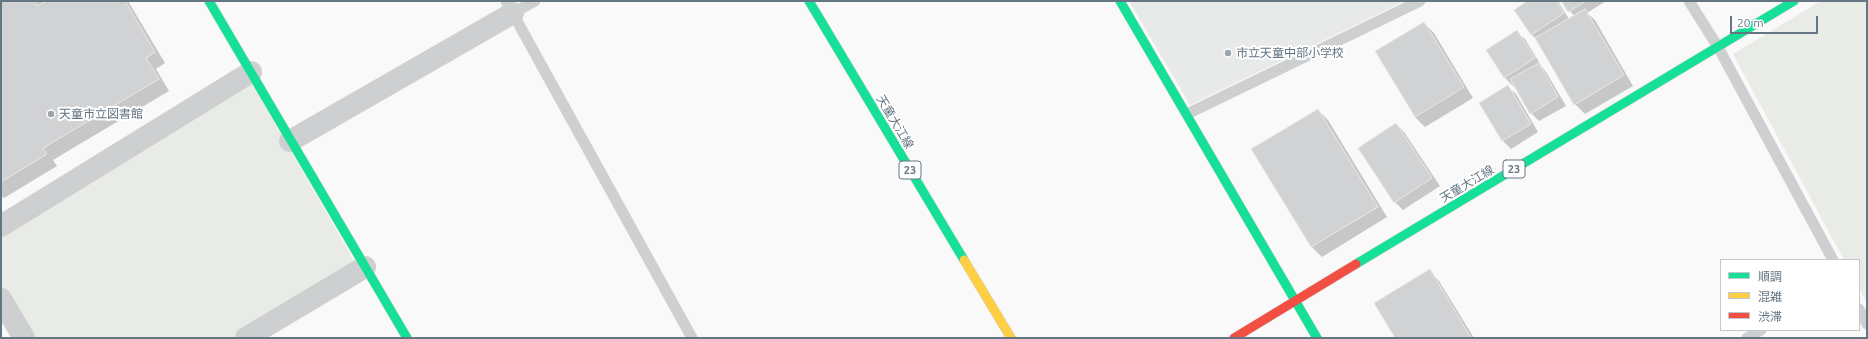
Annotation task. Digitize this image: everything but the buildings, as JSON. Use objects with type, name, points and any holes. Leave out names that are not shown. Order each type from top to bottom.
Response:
[{"type":"main road","points":[[209,1],[407,338]]},
{"type":"main road","name":"天童大江線","points":[[809,1],[1011,338]]},
{"type":"main road","points":[[1120,1],[1317,338]]},
{"type":"main road","name":"天童大江線","points":[[1234,338],[1794,1]]},
{"type":"street","points":[[290,141],[510,7]]},
{"type":"street","points":[[1,226],[251,72]]},
{"type":"street","points":[[246,338],[365,267]]},
{"type":"street","points":[[1,300],[24,338]]},
{"type":"lane","points":[[535,1],[510,7],[692,338]]},
{"type":"lane","points":[[1187,114],[1420,1]]},
{"type":"lane","points":[[1689,1],[1718,47],[1832,259]]},
{"type":"lane","points":[[1860,311],[1867,324]]},
{"type":"lane","points":[[1747,338],[1759,331]]},
{"type":"shaded area","name":"市立天童中部小学校","points":[[1129,1],[1405,1],[1190,105]]},
{"type":"shaded area","points":[[1821,1],[1867,1],[1867,303],[1860,290],[1860,259],[1843,259],[1733,54]]},
{"type":"shaded area","points":[[249,79],[357,266],[237,338],[29,338],[1,291],[1,232]]},
{"type":"traffic: fast","points":[[209,1],[407,338]]},
{"type":"traffic: fast","points":[[809,1],[964,260]]},
{"type":"traffic: fast","points":[[1120,1],[1317,338]]},
{"type":"traffic: fast","points":[[1356,264],[1794,1]]},
{"type":"traffic: slow","points":[[964,260],[1011,338]]},
{"type":"traffic: jam","points":[[1234,338],[1356,264]]},
{"type":"place","name":"市立天童中部小学校","points":[[1228,53]]},
{"type":"place","name":"天童市立図書館","points":[[51,114]]}]
